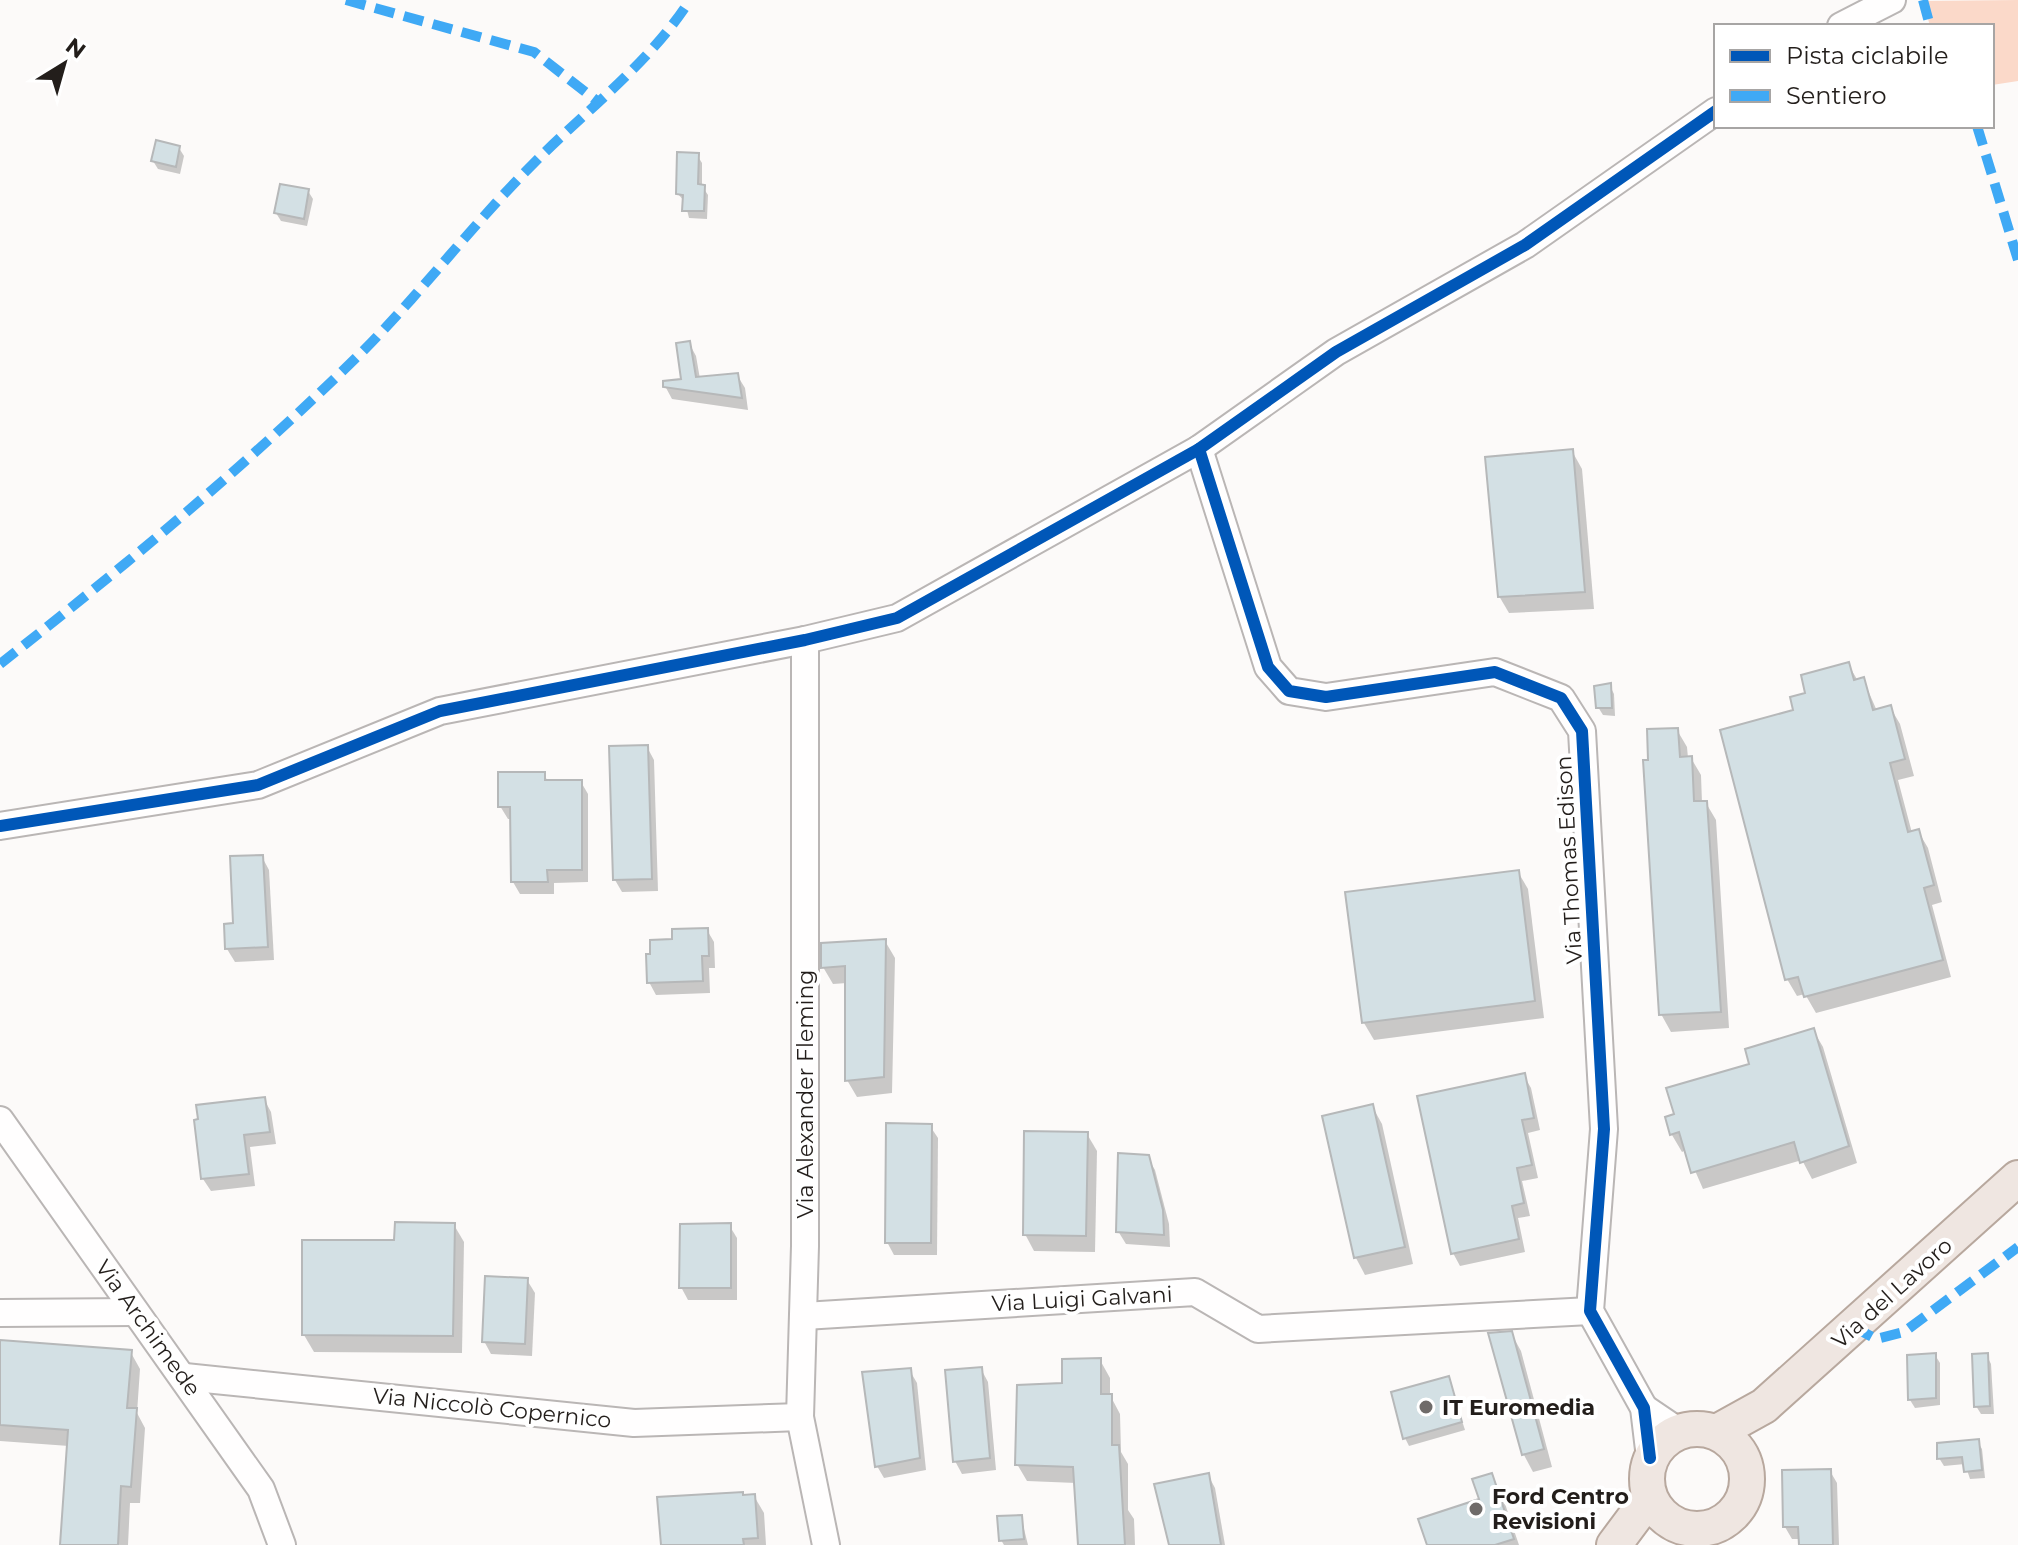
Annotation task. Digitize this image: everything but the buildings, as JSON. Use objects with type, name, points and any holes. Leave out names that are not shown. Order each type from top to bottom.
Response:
[{"type":"main road","name":"Via del Lavoro","points":[[1764,1406],[2018,1178]]},
{"type":"main road","points":[[1717,1432],[1764,1406]]},
{"type":"main road","points":[[1744,1460],[1764,1406]]},
{"type":"main road","points":[[1684,1523],[1645,1478],[1650,1458],[1661,1442],[1678,1431],[1697,1428],[1717,1432],[1733,1443],[1744,1460],[1748,1480],[1742,1545]]},
{"type":"main road","points":[[1619,1540],[1684,1523],[1716,1526],[1732,1516],[1744,1499]]},
{"type":"street","points":[[1845,24],[1892,0]]},
{"type":"street","points":[[0,826],[258,785],[440,711],[805,640],[897,618],[1199,449],[1336,352],[1525,245],[1714,112]]},
{"type":"street","name":"Via Thomas Edison","points":[[1199,449],[1268,667],[1289,691],[1326,697],[1495,672],[1561,698],[1582,731],[1604,1129],[1590,1311]]},
{"type":"street","name":"Via Alexander Fleming","points":[[805,640],[804,1316],[800,1417],[826,1545]]},
{"type":"street","name":"Via Archimede","points":[[0,1120],[135,1312],[185,1377],[261,1489],[282,1545]]},
{"type":"street","name":"Via Luigi Galvani","points":[[804,1316],[1195,1292],[1258,1329],[1590,1311]]},
{"type":"street","points":[[1590,1311],[1644,1408],[1650,1458]]},
{"type":"street","points":[[0,1313],[135,1312]]},
{"type":"street","name":"Via Niccolò Copernico","points":[[185,1377],[634,1423],[800,1417]]},
{"type":"street","points":[[1644,1408],[1678,1431]]},
{"type":"shaded area","points":[[2018,0],[2018,81],[1994,85],[1994,24],[1929,24],[1923,1]]},
{"type":"marked path","points":[[346,0],[534,52],[597,101]]},
{"type":"marked path","points":[[0,664],[185,513],[361,353],[510,188],[636,66],[690,0]]},
{"type":"marked path","points":[[1923,0],[1929,24]]},
{"type":"marked path","points":[[1978,128],[2018,260]]},
{"type":"marked path","points":[[1854,1327],[1876,1339],[1904,1332],[2018,1247]]},
{"type":"cycle path","points":[[0,826],[258,785],[440,711],[805,640],[897,618],[1199,449],[1336,352],[1525,245],[1714,112]]},
{"type":"cycle path","points":[[1199,449],[1268,667],[1289,691],[1326,697],[1495,672],[1561,698],[1582,731],[1604,1129],[1590,1311],[1644,1408],[1650,1458]]},
{"type":"place","name":"IT Euromedia","points":[[1426,1407]]},
{"type":"place","name":"Ford Centro Revisioni","points":[[1476,1509]]}]
